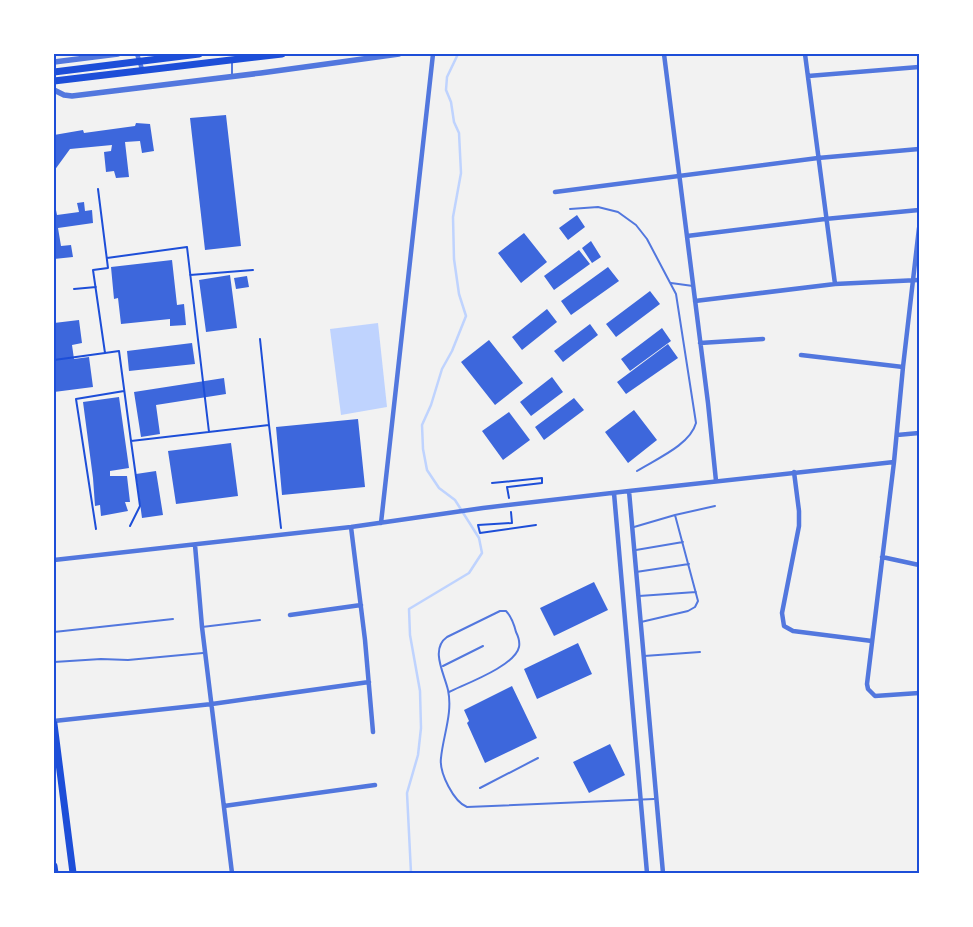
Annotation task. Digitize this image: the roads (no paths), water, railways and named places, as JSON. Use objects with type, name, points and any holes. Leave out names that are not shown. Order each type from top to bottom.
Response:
[{"type":"main road","points":[[54,80],[141,66],[199,54]]},
{"type":"main road","points":[[54,72],[282,54]]},
{"type":"main road","points":[[54,723],[73,873]]},
{"type":"main road","points":[[54,866],[55,873]]},
{"type":"street","points":[[54,62],[87,56],[118,54]]},
{"type":"street","points":[[137,54],[141,66]]},
{"type":"street","points":[[54,90],[64,95],[72,96],[399,54]]},
{"type":"street","points":[[381,523],[433,54]]},
{"type":"street","points":[[664,54],[688,236],[716,481]]},
{"type":"street","points":[[805,54],[834,284]]},
{"type":"street","points":[[808,76],[919,67]]},
{"type":"street","points":[[555,192],[818,158],[919,149]]},
{"type":"street","points":[[688,236],[825,219],[919,210]]},
{"type":"street","points":[[919,228],[894,462],[867,684],[874,696],[919,693]]},
{"type":"street","points":[[695,301],[834,284],[919,280]]},
{"type":"street","points":[[700,343],[763,339]]},
{"type":"street","points":[[801,355],[903,367]]},
{"type":"street","points":[[897,435],[919,433]]},
{"type":"street","points":[[54,560],[351,527],[629,490],[894,462]]},
{"type":"street","points":[[794,472],[799,526],[782,620],[784,626],[794,632],[872,641]]},
{"type":"street","points":[[629,490],[663,873]]},
{"type":"street","points":[[614,493],[647,873]]},
{"type":"street","points":[[351,527],[361,605],[373,732]]},
{"type":"street","points":[[195,545],[202,627],[232,873]]},
{"type":"street","points":[[882,557],[919,565]]},
{"type":"street","points":[[290,615],[361,605]]},
{"type":"street","points":[[54,723],[212,704],[369,682]]},
{"type":"street","points":[[224,806],[375,785]]},
{"type":"lane","points":[[232,59],[232,76]]},
{"type":"lane","points":[[570,209],[598,207],[611,210],[618,212],[636,225],[647,239],[676,294],[679,305],[696,423],[693,432],[687,440],[638,472]]},
{"type":"lane","points":[[670,283],[693,286]]},
{"type":"lane","points":[[632,527],[674,514],[715,506]]},
{"type":"lane","points":[[641,622],[688,611],[695,607],[698,601],[674,514]]},
{"type":"lane","points":[[634,550],[683,542]]},
{"type":"lane","points":[[636,572],[688,564]]},
{"type":"lane","points":[[638,596],[696,592]]},
{"type":"lane","points":[[449,692],[496,670],[516,654],[519,647],[518,638],[511,616],[506,611],[500,611],[441,641],[438,646],[438,654],[449,692],[448,726],[441,766],[457,801],[467,807],[657,798]]},
{"type":"lane","points":[[54,632],[173,619]]},
{"type":"lane","points":[[202,627],[260,620]]},
{"type":"lane","points":[[442,666],[483,646]]},
{"type":"lane","points":[[644,656],[700,652]]},
{"type":"lane","points":[[54,662],[102,659],[128,660],[206,653]]},
{"type":"lane","points":[[480,788],[538,758]]},
{"type":"water","points":[[378,323],[387,407],[341,415],[330,329]]},
{"type":"waterway","points":[[411,873],[407,793],[418,755],[421,728],[420,691],[410,635],[409,609],[469,573],[482,553],[479,538],[455,500],[439,488],[427,470],[423,449],[422,425],[431,405],[442,369],[452,351],[466,316],[459,294],[454,259],[453,217],[461,173],[459,133],[454,122],[451,102],[446,90],[447,77],[458,54]]}]
